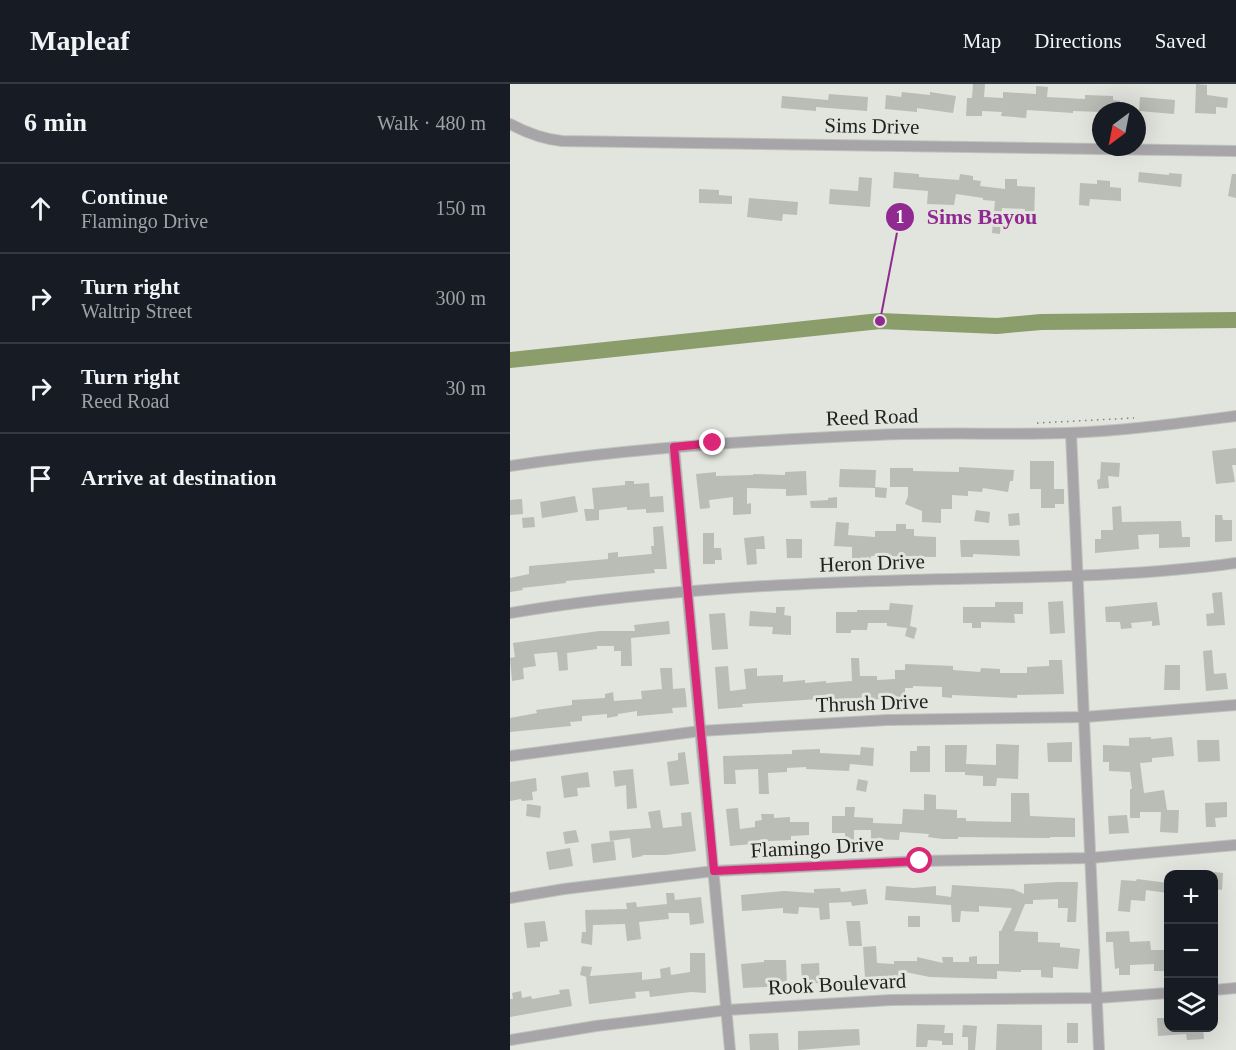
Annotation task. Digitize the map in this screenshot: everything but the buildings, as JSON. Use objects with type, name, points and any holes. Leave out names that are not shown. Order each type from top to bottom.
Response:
[{"type":"street","name":"Sims Drive","points":[[510,124],[530,135],[562,141],[1236,151]]},
{"type":"street","name":"Reed Road","points":[[510,466],[674,447],[880,435],[1071,433],[1236,416]]},
{"type":"street","points":[[1071,433],[1099,1050]]},
{"type":"street","points":[[674,447],[730,1050]]},
{"type":"street","name":"Heron Drive","points":[[510,613],[688,590],[871,582],[1077,577],[1236,562]]},
{"type":"street","name":"Thrush Drive","points":[[510,756],[700,731],[887,720],[1085,717],[1236,705]]},
{"type":"street","name":"Flamingo Drive","points":[[510,898],[564,889],[714,871],[920,861],[1090,858],[1236,845]]},
{"type":"street","points":[[1218,990],[1236,988]]},
{"type":"street","name":"Rook Boulevard","points":[[510,1040],[596,1026],[727,1010],[891,1000],[1097,998],[1164,993]]},
{"type":"waterway","points":[[510,360],[880,321],[997,326],[1041,322],[1236,320]]},
{"type":"place","name":"Sims Bayou","points":[[880,321]]},
{"type":"route","points":[[713,443],[674,447],[714,871],[920,861]]}]
